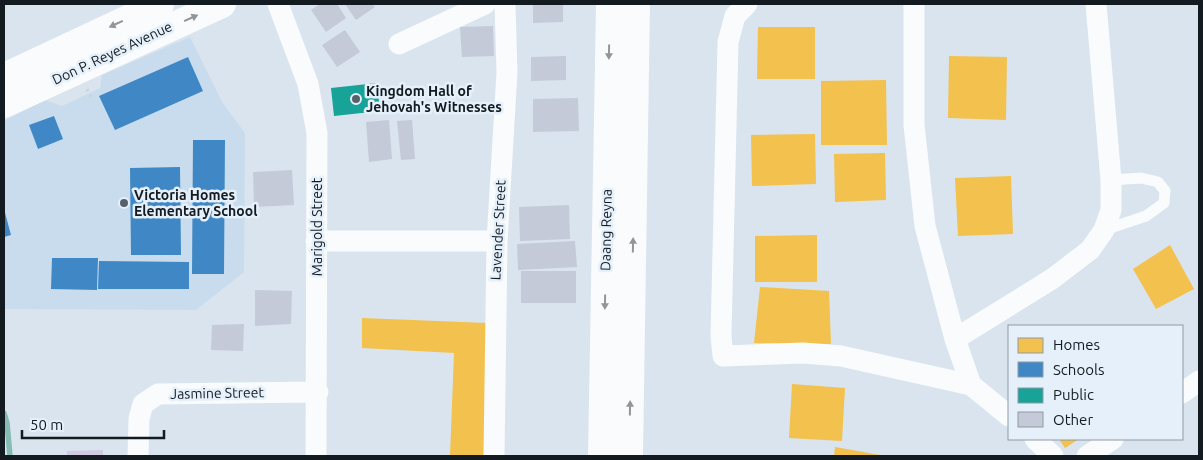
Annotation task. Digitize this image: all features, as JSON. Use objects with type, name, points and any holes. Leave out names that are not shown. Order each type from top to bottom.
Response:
[{"type":"main road","name":"Don P. Reyes Avenue","points":[[4,78],[160,4]]},
{"type":"main road","name":"Don P. Reyes Avenue","points":[[4,104],[222,4]]},
{"type":"main road","name":"Daang Reyna","points":[[602,456],[610,4]]},
{"type":"main road","name":"Daang Reyna","points":[[629,456],[636,4]]},
{"type":"street","name":"Marigold Street","points":[[278,4],[308,84],[317,133],[318,392],[316,456]]},
{"type":"street","points":[[399,44],[485,4]]},
{"type":"street","name":"Lavender Street","points":[[494,456],[497,241],[507,72],[505,4]]},
{"type":"street","points":[[747,4],[735,16],[728,42],[721,336],[723,356],[803,353],[841,356],[971,385],[1008,415]]},
{"type":"street","points":[[914,4],[914,125],[925,226],[955,339],[971,385]]},
{"type":"street","points":[[955,339],[1052,279],[1090,250],[1104,230],[1111,210],[1111,180],[1096,4]]},
{"type":"street","points":[[316,241],[497,241]]},
{"type":"street","name":"Jasmine Street","points":[[138,456],[138,419],[143,404],[158,394],[318,392]]},
{"type":"street","points":[[1037,440],[1054,456]]},
{"type":"street","points":[[1087,456],[1111,440]]},
{"type":"lane","points":[[1104,230],[1146,216],[1164,203],[1165,191],[1158,182],[1141,178],[1111,180]]},
{"type":"shaded area","name":"Victoria Homes Elementary School","points":[[190,37],[222,102],[245,133],[244,272],[196,310],[4,309],[4,121],[45,100],[62,106],[100,88],[102,75]]},
{"type":"shaded area","points":[[103,450],[103,456],[67,456],[67,451]]},
{"type":"building: Homes","points":[[758,27],[815,27],[815,79],[757,79]]},
{"type":"building: Homes","points":[[949,56],[1007,57],[1006,120],[948,118]]},
{"type":"building: Homes","points":[[886,80],[887,145],[821,145],[821,81]]},
{"type":"building: Homes","points":[[815,134],[816,184],[752,186],[751,135]]},
{"type":"building: Homes","points":[[885,153],[886,200],[835,202],[834,154]]},
{"type":"building: Homes","points":[[1011,176],[1013,234],[958,236],[955,178]]},
{"type":"building: Homes","points":[[817,235],[817,282],[755,282],[755,236]]},
{"type":"building: Homes","points":[[1170,245],[1194,289],[1156,309],[1133,269]]},
{"type":"building: Homes","points":[[760,287],[829,291],[831,344],[754,343]]},
{"type":"building: Homes","points":[[362,318],[487,323],[485,456],[450,456],[454,353],[362,348]]},
{"type":"building: Homes","points":[[792,384],[845,388],[842,441],[789,438]]},
{"type":"building: Homes","points":[[1060,440],[1077,440],[1065,448]]},
{"type":"building: Homes","points":[[835,447],[880,455],[880,456],[834,456]]},
{"type":"building: Schools","points":[[188,57],[203,91],[115,130],[99,96]]},
{"type":"building: Schools","points":[[54,116],[63,139],[38,149],[29,125]]},
{"type":"building: Schools","points":[[193,140],[225,140],[224,274],[192,274]]},
{"type":"building: Schools","points":[[180,167],[181,255],[131,255],[130,168]]},
{"type":"building: Schools","points":[[4,209],[11,235],[4,237]]},
{"type":"building: Schools","points":[[52,258],[98,258],[97,290],[51,289]]},
{"type":"building: Schools","points":[[99,261],[189,262],[189,289],[98,289]]},
{"type":"building: Public","name":"Kingdom Hall of Jehovah's Witnesses","points":[[377,83],[380,111],[334,116],[331,88]]},
{"type":"building: Other","points":[[320,4],[337,4],[346,18],[326,32],[311,10]]},
{"type":"building: Other","points":[[345,4],[372,4],[375,7],[356,20]]},
{"type":"building: Other","points":[[533,4],[563,4],[563,22],[533,23]]},
{"type":"building: Other","points":[[493,26],[494,56],[462,57],[460,27]]},
{"type":"building: Other","points":[[345,30],[360,52],[337,67],[322,45]]},
{"type":"building: Other","points":[[566,56],[566,80],[531,81],[531,57]]},
{"type":"building: Other","points":[[578,98],[579,131],[533,132],[533,99]]},
{"type":"building: Other","points":[[389,120],[392,159],[369,162],[366,122]]},
{"type":"building: Other","points":[[412,120],[415,159],[401,160],[397,121]]},
{"type":"building: Other","points":[[292,170],[294,205],[254,207],[253,172]]},
{"type":"building: Other","points":[[569,205],[570,239],[520,241],[519,207]]},
{"type":"building: Other","points":[[575,241],[577,267],[518,270],[517,244]]},
{"type":"building: Other","points":[[521,271],[576,271],[576,303],[521,303]]},
{"type":"building: Other","points":[[255,290],[292,291],[291,324],[255,326]]},
{"type":"building: Other","points":[[244,324],[243,351],[211,350],[212,325]]},
{"type":"waterway","points":[[4,413],[7,423],[10,456]]},
{"type":"place","name":"Kingdom Hall of Jehovah's Witnesses","points":[[356,99]]},
{"type":"place","name":"Victoria Homes Elementary School","points":[[124,203]]}]
